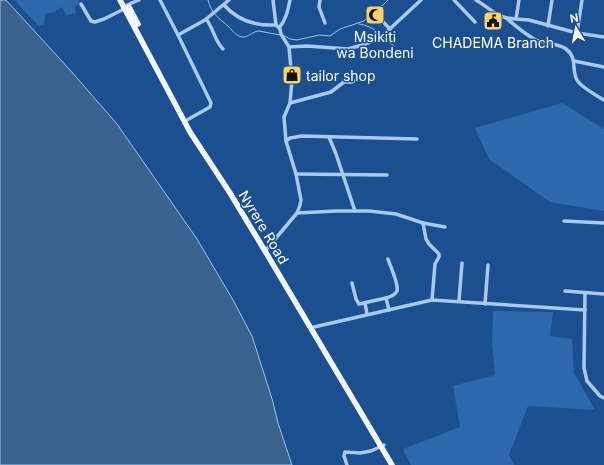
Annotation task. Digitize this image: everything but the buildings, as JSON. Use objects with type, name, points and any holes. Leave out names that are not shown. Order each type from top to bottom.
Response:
[{"type":"main road","name":"Nyrere Road","points":[[120,0],[125,4],[187,120],[232,191],[382,446],[395,465]]},
{"type":"main road","name":"Nyrere Road","points":[[125,4],[190,132],[314,327],[392,465]]},
{"type":"street","points":[[81,4],[88,18],[91,21],[96,22],[118,12],[125,4],[139,0]]},
{"type":"street","points":[[160,0],[211,104],[210,107],[187,120]]},
{"type":"street","points":[[266,250],[296,213],[301,200],[296,174],[286,141],[284,117],[290,103],[292,80],[289,47],[277,26],[273,0]]},
{"type":"street","points":[[178,35],[206,20],[226,2],[231,13],[240,18],[258,24],[277,26],[284,21],[290,0]]},
{"type":"street","points":[[320,0],[320,8],[325,23]]},
{"type":"street","points":[[289,47],[307,46],[348,49],[362,45],[382,36],[421,0]]},
{"type":"street","points":[[454,0],[475,22]]},
{"type":"street","points":[[476,0],[497,16],[529,20],[577,34],[604,37]]},
{"type":"street","points":[[484,5],[488,0]]},
{"type":"street","points":[[516,19],[519,0]]},
{"type":"street","points":[[548,26],[552,0]]},
{"type":"street","points":[[577,34],[582,0]]},
{"type":"street","points":[[373,10],[390,29]]},
{"type":"street","points":[[506,18],[522,32],[537,40],[565,48],[571,54],[574,61],[577,80],[597,97],[604,100]]},
{"type":"street","points":[[206,20],[211,26],[215,38],[223,49]]},
{"type":"street","points":[[574,61],[604,67]]},
{"type":"street","points":[[290,103],[331,92],[344,82],[352,82],[356,80]]},
{"type":"street","points":[[286,141],[290,138],[302,136],[417,139]]},
{"type":"street","points":[[329,137],[355,211]]},
{"type":"street","points":[[296,174],[386,175]]},
{"type":"street","points":[[296,213],[355,211],[396,214],[423,223],[445,226]]},
{"type":"street","points":[[564,221],[604,223]]},
{"type":"street","points":[[423,223],[426,239],[439,254],[435,264],[432,300]]},
{"type":"street","points":[[352,283],[357,303],[365,303],[386,298],[395,294],[397,289],[388,259]]},
{"type":"street","points":[[459,301],[462,263]]},
{"type":"street","points":[[485,304],[488,265]]},
{"type":"street","points":[[565,291],[604,294]]},
{"type":"street","points":[[585,293],[584,368],[587,381],[604,398]]},
{"type":"street","points":[[386,298],[388,310]]},
{"type":"street","points":[[314,327],[432,300],[585,310]]},
{"type":"street","points":[[365,303],[367,314]]},
{"type":"street","points":[[348,465],[344,456],[345,452],[360,453],[382,446]]},
{"type":"shaded area","points":[[0,0],[6,0],[117,124],[197,239],[233,300],[252,336],[292,465],[0,465]]},
{"type":"shaded area","points":[[14,0],[79,0],[78,5],[74,6],[76,13],[66,15],[62,7],[54,12],[45,14],[44,25],[39,26]]},
{"type":"shaded area","points":[[562,103],[604,129],[604,211],[550,202],[489,159],[475,128]]},
{"type":"shaded area","points":[[493,311],[553,312],[550,336],[572,339],[574,373],[595,410],[528,406],[509,455],[514,465],[411,465],[403,449],[460,427],[453,386],[495,375],[492,342]]},
{"type":"waterway","points":[[208,0],[216,16],[238,36],[244,37],[259,31],[280,35]]},
{"type":"waterway","points":[[285,36],[290,39],[297,40],[319,35],[330,36],[340,29],[364,21],[377,8],[382,6],[388,0]]},
{"type":"waterway","points":[[359,24],[374,29],[394,46]]},
{"type":"place","name":"Msikiti wa Bondeni","points":[[375,15]]},
{"type":"place","name":"CHADEMA Branch","points":[[493,21]]},
{"type":"place","name":"tailor shop","points":[[292,75]]}]
